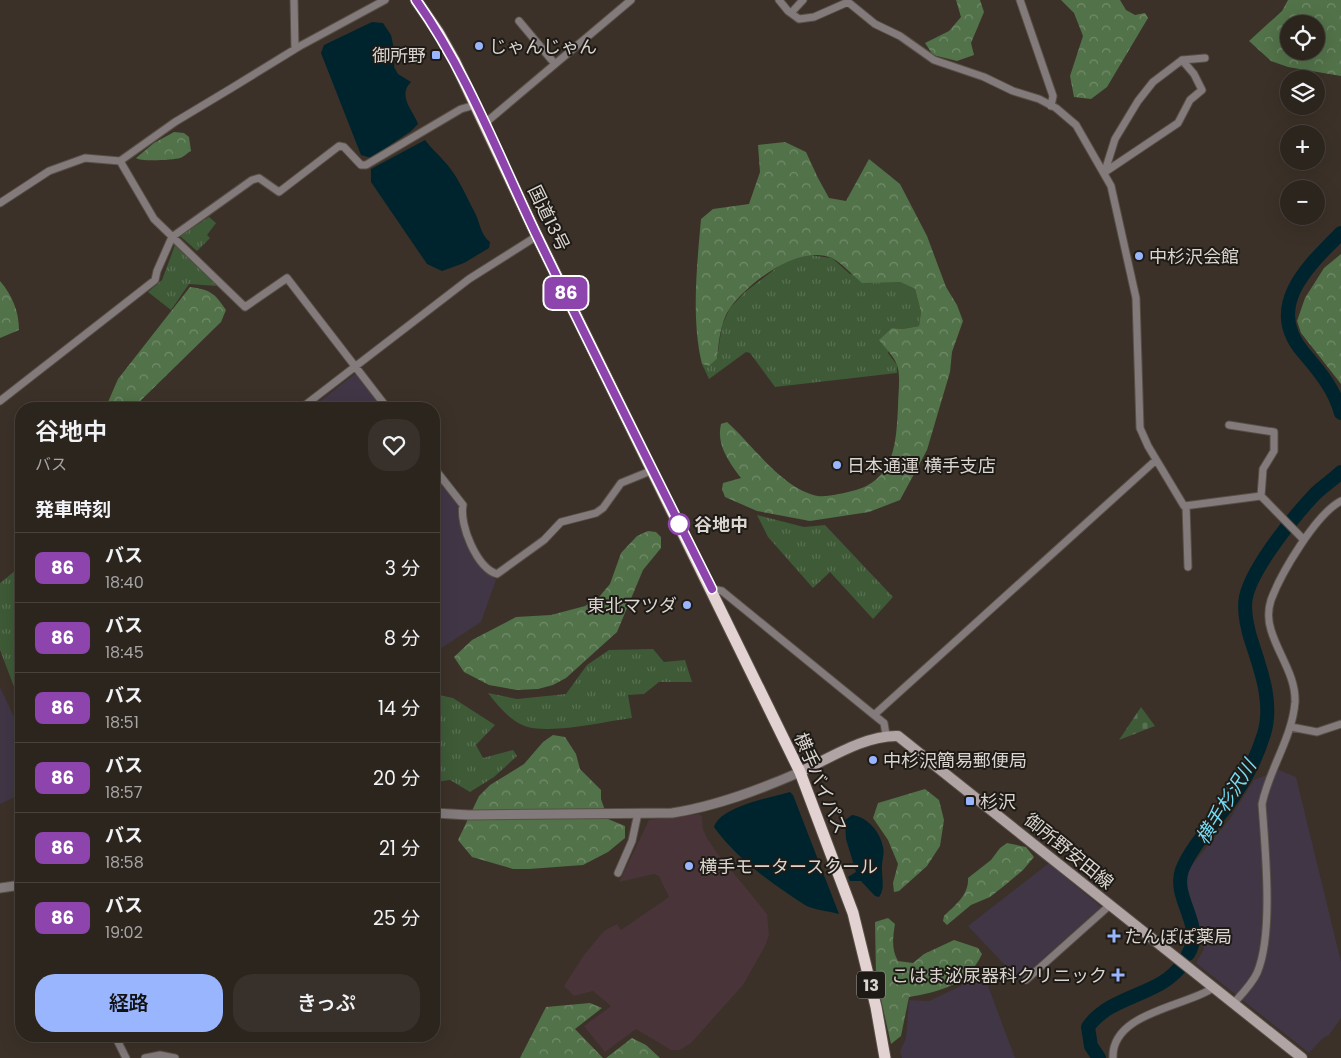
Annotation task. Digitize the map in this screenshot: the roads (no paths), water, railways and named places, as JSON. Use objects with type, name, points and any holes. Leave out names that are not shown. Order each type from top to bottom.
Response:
[{"type":"highway","name":"国道13号","points":[[416,0],[438,32],[712,589]]},
{"type":"highway","name":"横手バイパス","points":[[712,589],[800,772],[853,913],[876,1007],[885,1058]]},
{"type":"main road","points":[[800,772],[870,740],[886,735]]},
{"type":"main road","name":"御所野安田線","points":[[886,735],[898,736],[911,744],[1302,1058]]},
{"type":"street","points":[[294,0],[295,49]]},
{"type":"street","points":[[0,203],[50,170],[85,158],[120,161],[176,122],[295,49],[385,0]]},
{"type":"street","points":[[484,124],[632,0]]},
{"type":"street","points":[[779,0],[799,19],[814,17],[842,3],[848,2],[875,24],[900,36],[934,60],[984,77],[1013,91],[1038,99],[1051,106],[1076,125],[1105,172],[1118,215],[1136,298],[1140,428],[1156,460],[1186,506],[1188,567]]},
{"type":"street","points":[[791,13],[803,0]]},
{"type":"street","points":[[1020,0],[1053,96],[1051,106]]},
{"type":"street","points":[[519,21],[555,64]]},
{"type":"street","points":[[1105,172],[1115,139],[1153,82],[1182,60],[1204,58]]},
{"type":"street","points":[[1105,172],[1178,123],[1190,100],[1202,90],[1194,74],[1182,60]]},
{"type":"street","points":[[0,401],[155,280],[172,236],[252,180],[259,178],[279,192],[339,146],[344,147],[361,165],[366,165],[461,109],[474,105]]},
{"type":"street","points":[[120,161],[154,219],[245,307],[288,278],[382,402]]},
{"type":"street","points":[[309,402],[469,279],[537,236]]},
{"type":"street","points":[[1229,425],[1274,432],[1274,451],[1263,469],[1261,496],[1286,524],[1301,537]]},
{"type":"street","points":[[874,715],[1156,460]]},
{"type":"street","points":[[440,476],[463,505],[461,513],[470,544],[486,568],[497,574],[544,540],[562,522],[596,513],[603,508],[621,483],[653,470]]},
{"type":"street","points":[[1186,506],[1261,496]]},
{"type":"street","points":[[1234,1004],[1256,975],[1262,960],[1266,932],[1262,804],[1266,786],[1291,727],[1295,700],[1285,660],[1271,630],[1269,615],[1271,601],[1301,537],[1341,501]]},
{"type":"street","points":[[712,589],[722,591],[884,723],[886,735]]},
{"type":"street","points":[[1291,727],[1317,732],[1341,724]]},
{"type":"street","points":[[440,813],[470,815],[672,813],[701,809],[756,791],[800,772]]},
{"type":"street","points":[[618,873],[632,841],[638,813]]},
{"type":"street","points":[[0,888],[15,886]]},
{"type":"street","points":[[1026,980],[1110,905]]},
{"type":"street","points":[[1112,1058],[1117,1041],[1132,1022],[1201,996],[1213,988]]},
{"type":"street","points":[[118,1042],[126,1058]]},
{"type":"street","points":[[145,1058],[160,1055],[175,1058]]},
{"type":"water","points":[[372,22],[383,23],[391,35],[395,54],[394,67],[398,74],[411,82],[405,92],[406,98],[418,124],[411,131],[371,158],[361,155],[321,53],[324,45]]},
{"type":"water","points":[[425,140],[457,178],[476,215],[484,236],[490,242],[489,248],[464,263],[442,271],[427,264],[371,182],[371,169]]},
{"type":"water","points":[[790,792],[793,795],[839,914],[808,907],[780,888],[733,850],[714,827],[718,820],[736,808]]},
{"type":"water","points":[[852,815],[868,822],[876,830],[881,841],[883,850],[883,884],[879,897],[875,896],[861,881],[850,881],[848,877],[856,872],[846,839],[845,820]]},
{"type":"waterway","name":"横手杉沢川","points":[[1341,233],[1316,259],[1295,287],[1289,303],[1288,318],[1292,335],[1330,388],[1341,413]]},
{"type":"waterway","name":"横手杉沢川","points":[[1188,954],[1192,944],[1193,933],[1181,891],[1182,870],[1196,845],[1243,782],[1257,753],[1266,723],[1267,701],[1260,667],[1248,628],[1245,609],[1246,597],[1256,572],[1265,557],[1296,515],[1315,494],[1341,472]]},
{"type":"waterway","name":"横手杉沢川","points":[[1099,1058],[1091,1046],[1088,1027],[1098,1016],[1110,1008],[1163,982],[1174,974],[1183,963]]},
{"type":"place","name":"じゃんじゃん","points":[[479,46]]},
{"type":"place","name":"御所野","points":[[436,55]]},
{"type":"place","name":"中杉沢会館","points":[[1139,256]]},
{"type":"place","name":"日本通運 横手支店","points":[[837,465]]},
{"type":"place","name":"谷地中","points":[[679,524]]},
{"type":"place","name":"東北マツダ","points":[[687,605]]},
{"type":"place","name":"中杉沢簡易郵便局","points":[[873,760]]},
{"type":"place","name":"杉沢","points":[[970,801]]},
{"type":"place","name":"横手モータースクール","points":[[689,866]]},
{"type":"place","name":"たんぽぽ薬局","points":[[1114,936]]},
{"type":"place","name":"こはま泌尿器科クリニック","points":[[1118,975]]}]
